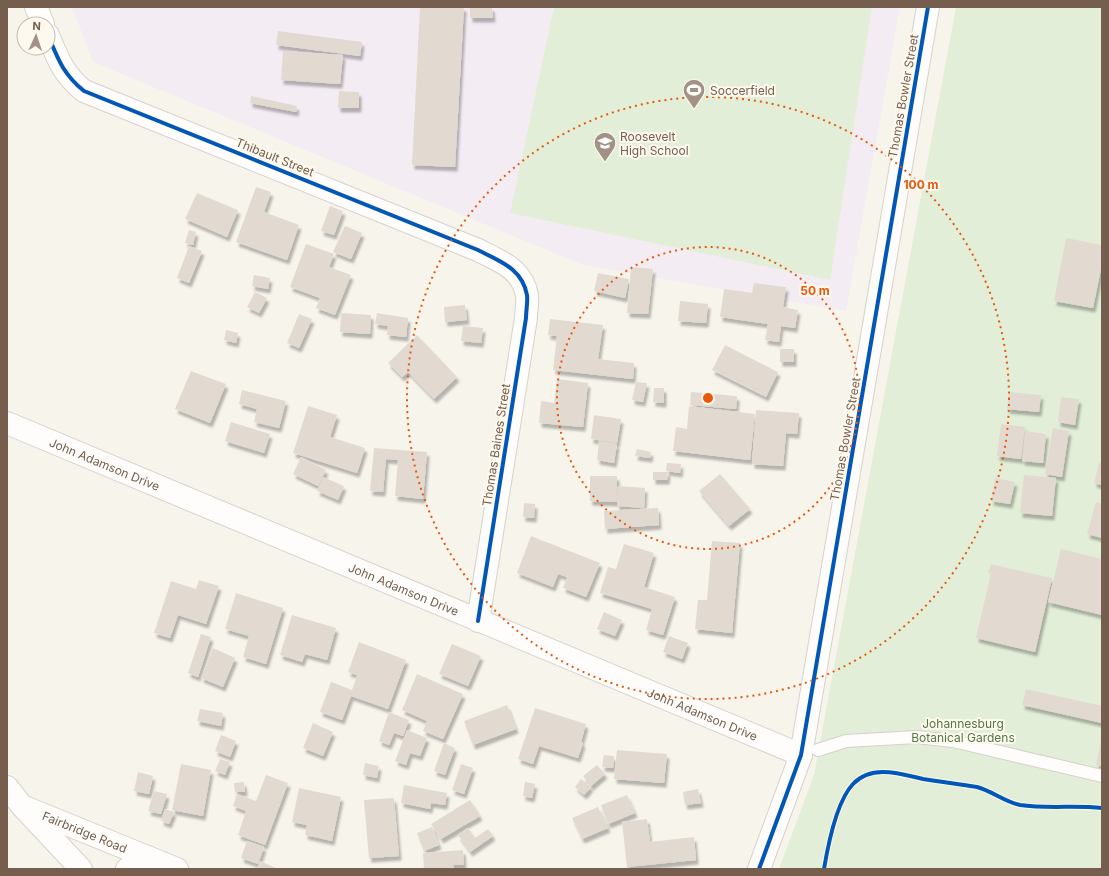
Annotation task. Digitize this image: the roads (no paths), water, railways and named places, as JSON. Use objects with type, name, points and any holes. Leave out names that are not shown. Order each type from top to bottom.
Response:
[{"type":"street","name":"Thomas Bowler Street","points":[[759,869],[810,752],[928,7]]},
{"type":"street","name":"Thibault Street","points":[[56,52],[66,73],[74,83],[84,91],[478,250],[506,264],[518,274]]},
{"type":"street","name":"Thomas Baines Street","points":[[478,620],[526,318],[527,297],[524,284],[518,274]]},
{"type":"street","name":"John Adamson Drive","points":[[7,423],[478,620],[810,752]]},
{"type":"street","name":"Fairbridge Road","points":[[7,787],[22,806],[81,869]]},
{"type":"street","name":"Fairbridge Road","points":[[22,806],[177,869]]},
{"type":"street","name":"Fairbridge Road","points":[[127,869],[147,857]]},
{"type":"lane","points":[[810,752],[846,741],[917,737],[953,741],[1102,776]]},
{"type":"place","name":"Soccerfield","points":[[694,110]]},
{"type":"place","name":"Roosevelt High School","points":[[605,162]]},
{"type":"park label","name":"Johannesburg Botanical Gardens","points":[[963,730]]}]
